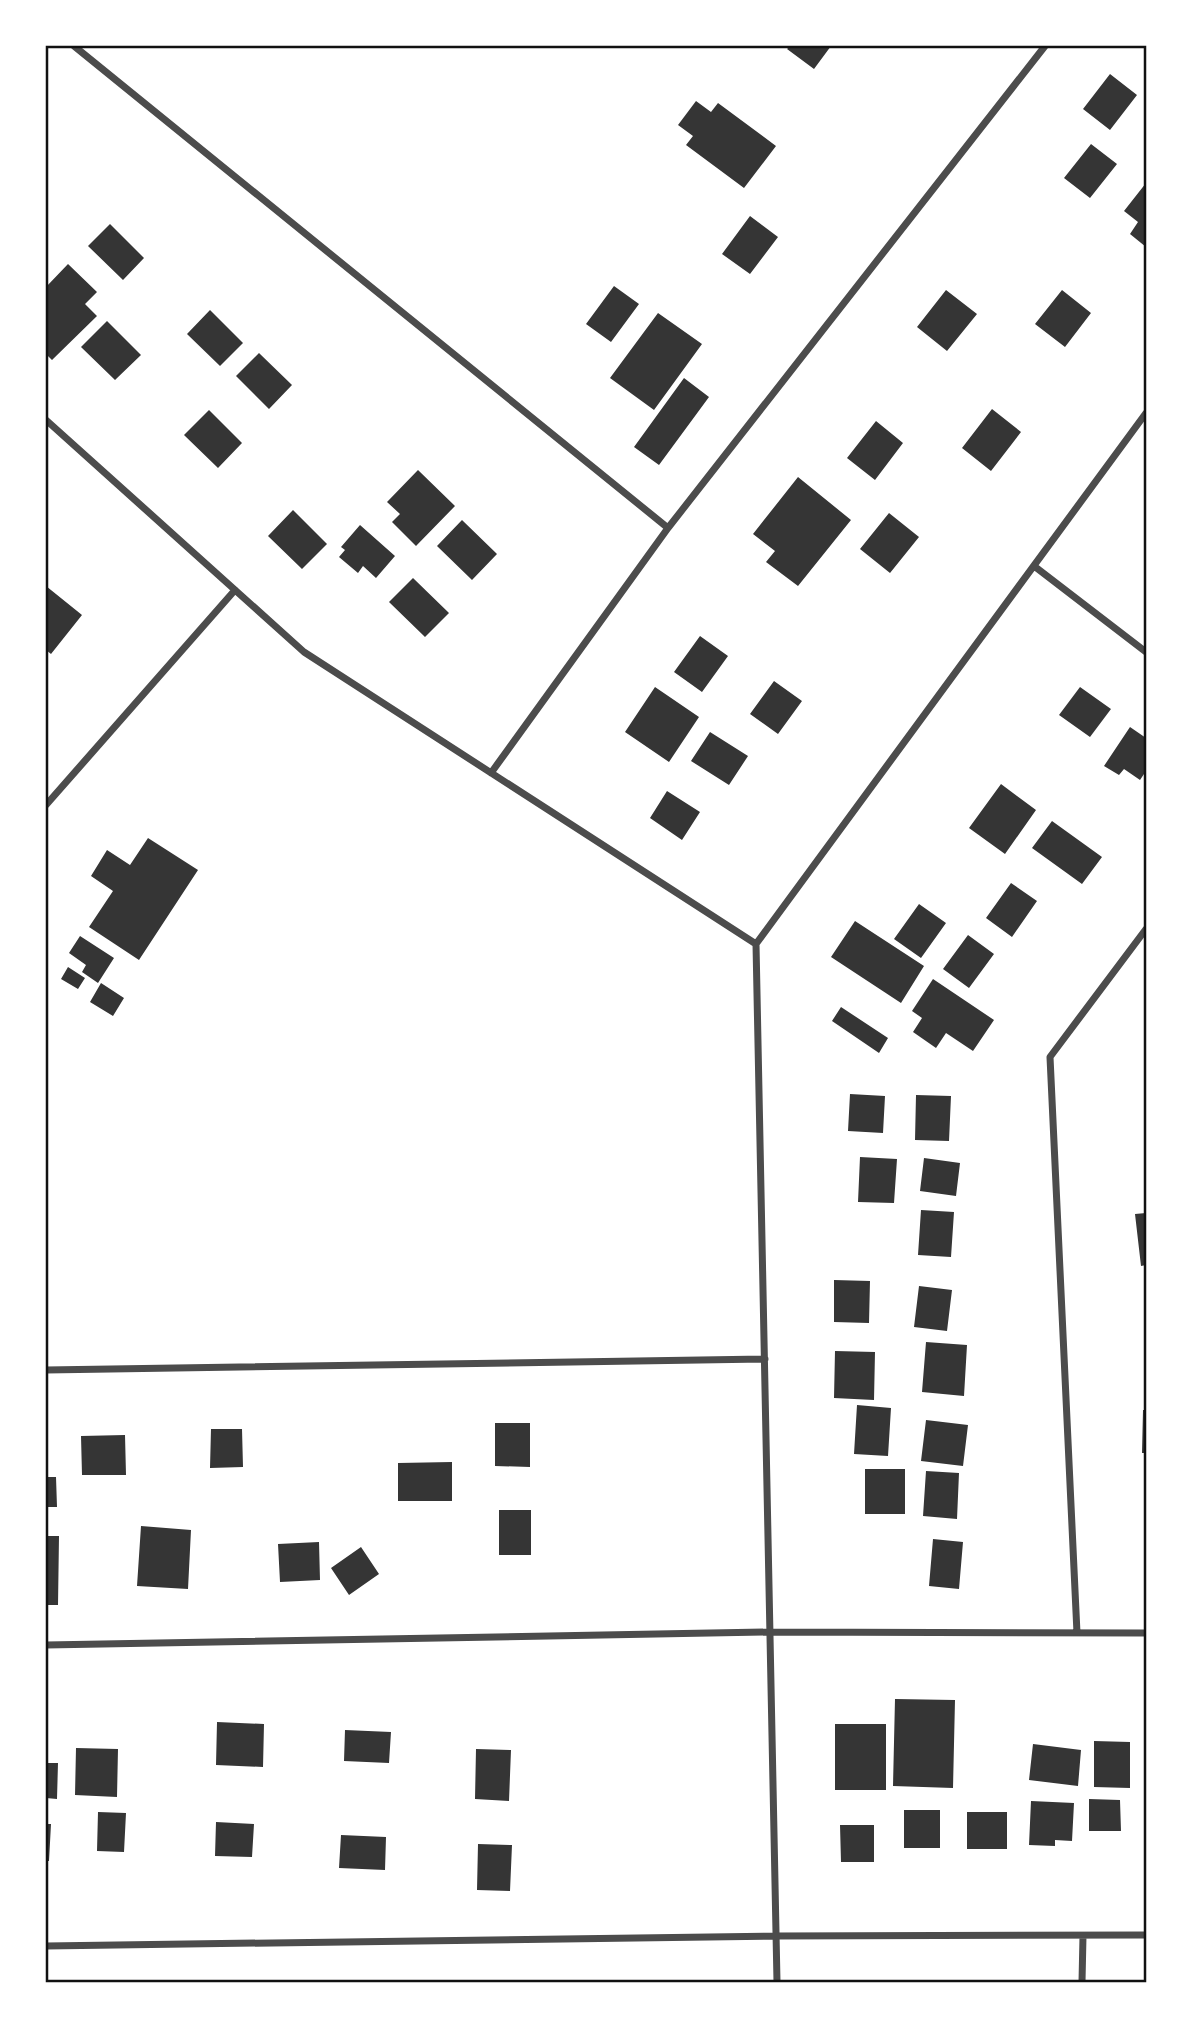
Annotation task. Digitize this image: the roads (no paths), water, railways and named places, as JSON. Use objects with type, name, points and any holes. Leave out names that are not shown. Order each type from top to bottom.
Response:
[{"type":"street","points":[[74,46],[668,528]]},
{"type":"street","points":[[491,773],[668,528],[1045,46]]},
{"type":"street","points":[[777,1983],[756,944],[1146,413]]},
{"type":"street","points":[[46,420],[304,652],[756,944]]},
{"type":"street","points":[[1034,566],[1146,652]]},
{"type":"street","points":[[46,805],[235,590]]},
{"type":"street","points":[[1077,1633],[1050,1057],[1146,929]]},
{"type":"street","points":[[46,1370],[765,1359]]},
{"type":"street","points":[[46,1645],[770,1632],[1146,1633]]},
{"type":"street","points":[[46,1946],[776,1936],[1146,1936]]},
{"type":"street","points":[[1082,1983],[1083,1936]]}]
